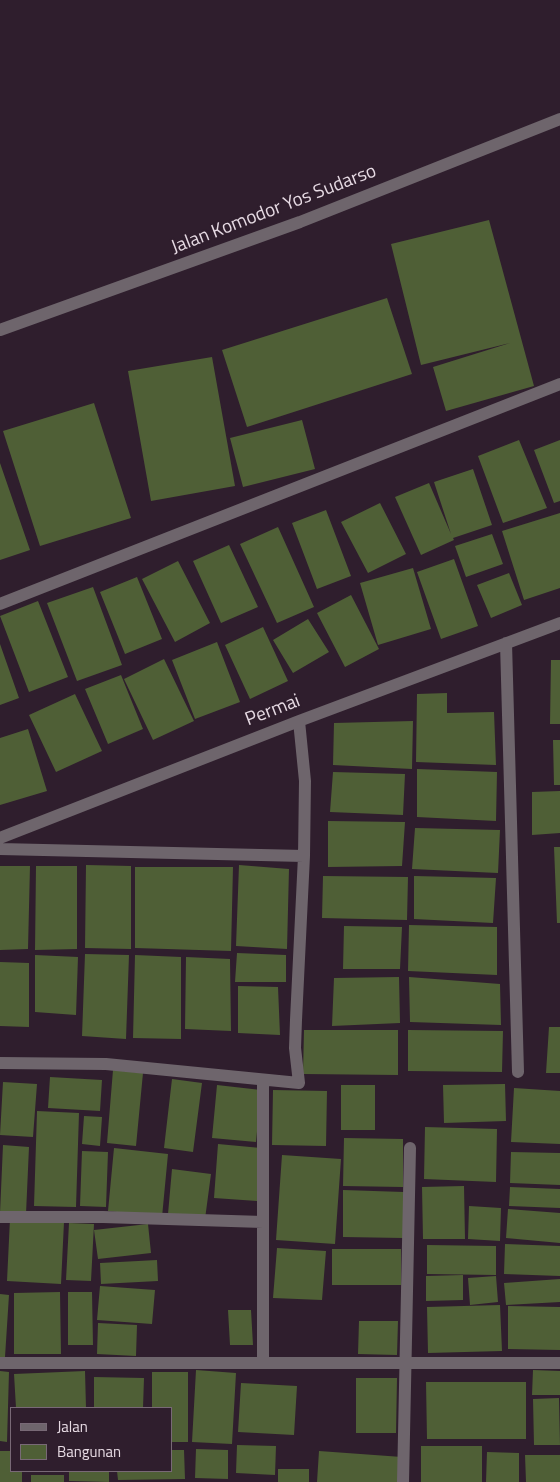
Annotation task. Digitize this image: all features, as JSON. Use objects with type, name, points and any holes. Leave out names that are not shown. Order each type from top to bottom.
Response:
[{"type":"street","name":"Jalan Komodor Yos Sudarso","points":[[0,330],[300,222],[560,119]]},
{"type":"street","points":[[0,604],[560,384]]},
{"type":"street","name":"Permai","points":[[0,838],[299,721],[560,623]]},
{"type":"street","points":[[506,643],[518,1072]]},
{"type":"street","points":[[0,1063],[106,1064],[263,1081],[299,1083],[295,1048],[304,856],[305,781],[299,721]]},
{"type":"street","points":[[0,849],[304,856]]},
{"type":"street","points":[[263,1081],[263,1362]]},
{"type":"street","points":[[403,1482],[410,1148]]},
{"type":"street","points":[[0,1217],[103,1217],[263,1222]]},
{"type":"street","points":[[0,1364],[406,1361],[560,1363]]},
{"type":"building","points":[[489,220],[534,386],[446,411],[433,367],[510,343],[421,365],[391,244]]},
{"type":"building","points":[[387,298],[412,374],[247,427],[222,350]]},
{"type":"building","points":[[212,357],[235,486],[151,501],[128,371]]},
{"type":"building","points":[[94,403],[131,518],[40,546],[3,431]]},
{"type":"building","points":[[302,420],[315,469],[243,487],[230,438]]},
{"type":"building","points":[[519,440],[547,508],[503,523],[478,456]]},
{"type":"building","points":[[560,440],[560,501],[554,503],[534,450]]},
{"type":"building","points":[[0,463],[30,550],[0,560]]},
{"type":"building","points":[[473,469],[492,525],[453,538],[454,540],[421,555],[395,497],[429,483],[451,534],[434,482]]},
{"type":"building","points":[[380,503],[406,554],[368,573],[341,522]]},
{"type":"building","points":[[326,510],[351,576],[317,589],[292,523]]},
{"type":"building","points":[[560,513],[560,588],[524,600],[502,531]]},
{"type":"building","points":[[278,527],[314,607],[277,623],[240,544]]},
{"type":"building","points":[[492,534],[503,564],[466,577],[455,546]]},
{"type":"building","points":[[229,545],[258,607],[221,623],[193,561]]},
{"type":"building","points":[[454,559],[478,626],[441,639],[417,572]]},
{"type":"building","points":[[178,561],[210,623],[175,642],[142,579]]},
{"type":"building","points":[[413,568],[431,629],[378,645],[360,583]]},
{"type":"building","points":[[509,573],[522,605],[491,618],[477,585]]},
{"type":"building","points":[[137,577],[162,639],[125,654],[100,592]]},
{"type":"building","points":[[93,587],[122,665],[77,681],[47,603]]},
{"type":"building","points":[[351,595],[379,649],[345,667],[317,613]]},
{"type":"building","points":[[38,601],[68,677],[29,692],[0,616]]},
{"type":"building","points":[[308,619],[329,652],[293,673],[273,640]]},
{"type":"building","points":[[263,627],[288,681],[250,699],[225,645]]},
{"type":"building","points":[[217,642],[240,702],[195,719],[172,660]]},
{"type":"building","points":[[0,644],[19,698],[0,705]]},
{"type":"building","points":[[164,659],[194,721],[153,740],[124,679]]},
{"type":"building","points":[[551,660],[560,660],[560,724],[550,724]]},
{"type":"building","points":[[121,675],[143,729],[108,744],[85,689]]},
{"type":"building","points":[[447,693],[447,713],[494,712],[496,765],[416,762],[417,694]]},
{"type":"building","points":[[75,694],[102,751],[56,772],[29,715]]},
{"type":"building","points":[[413,721],[412,769],[333,765],[334,723]]},
{"type":"building","points":[[28,729],[47,791],[0,805],[0,738]]},
{"type":"building","points":[[553,740],[560,740],[560,785],[554,785]]},
{"type":"building","points":[[417,769],[497,772],[496,821],[417,817]]},
{"type":"building","points":[[333,772],[405,774],[403,815],[330,812]]},
{"type":"building","points":[[560,791],[560,833],[532,835],[532,792]]},
{"type":"building","points":[[328,821],[405,822],[402,866],[328,867]]},
{"type":"building","points":[[415,828],[500,830],[498,873],[412,869]]},
{"type":"building","points":[[554,847],[560,847],[560,923],[557,923]]},
{"type":"building","points":[[86,865],[131,866],[131,949],[85,948]]},
{"type":"building","points":[[239,865],[289,869],[287,949],[236,946]]},
{"type":"building","points":[[0,866],[30,866],[28,949],[0,950]]},
{"type":"building","points":[[36,866],[77,866],[77,949],[35,950]]},
{"type":"building","points":[[135,867],[233,867],[231,951],[135,948]]},
{"type":"building","points":[[323,876],[408,877],[407,920],[322,918]]},
{"type":"building","points":[[414,876],[496,878],[493,923],[414,919]]},
{"type":"building","points":[[409,925],[497,927],[497,975],[408,971]]},
{"type":"building","points":[[344,926],[402,927],[400,969],[343,969]]},
{"type":"building","points":[[237,953],[286,955],[286,982],[235,982]]},
{"type":"building","points":[[85,954],[129,955],[126,1039],[82,1036]]},
{"type":"building","points":[[35,955],[78,957],[76,1015],[35,1012]]},
{"type":"building","points":[[135,955],[181,957],[181,1039],[133,1038]]},
{"type":"building","points":[[186,957],[230,959],[231,1031],[185,1029]]},
{"type":"building","points":[[0,962],[29,963],[29,1027],[0,1026]]},
{"type":"building","points":[[399,977],[400,1023],[332,1026],[334,978]]},
{"type":"building","points":[[409,977],[500,984],[501,1025],[410,1022]]},
{"type":"building","points":[[238,986],[278,987],[280,1035],[238,1033]]},
{"type":"building","points":[[549,1027],[560,1027],[560,1073],[546,1073]]},
{"type":"building","points":[[304,1030],[398,1030],[398,1075],[303,1074]]},
{"type":"building","points":[[408,1030],[503,1031],[502,1072],[408,1071]]},
{"type":"building","points":[[113,1070],[143,1073],[136,1146],[107,1143]]},
{"type":"building","points":[[50,1077],[102,1080],[100,1111],[48,1108]]},
{"type":"building","points":[[172,1079],[202,1083],[193,1152],[164,1148]]},
{"type":"building","points":[[3,1082],[37,1084],[33,1137],[0,1135]]},
{"type":"building","points":[[505,1084],[506,1121],[444,1123],[443,1085]]},
{"type":"building","points":[[217,1085],[261,1090],[256,1142],[212,1138]]},
{"type":"building","points":[[341,1085],[375,1085],[375,1130],[341,1130]]},
{"type":"building","points":[[514,1088],[560,1091],[560,1144],[511,1142]]},
{"type":"building","points":[[273,1090],[327,1091],[326,1146],[272,1145]]},
{"type":"building","points":[[37,1111],[79,1113],[76,1207],[34,1206]]},
{"type":"building","points":[[84,1116],[102,1117],[100,1146],[82,1144]]},
{"type":"building","points":[[425,1127],[497,1129],[496,1182],[424,1179]]},
{"type":"building","points":[[344,1138],[403,1139],[403,1187],[343,1186]]},
{"type":"building","points":[[218,1144],[261,1148],[257,1201],[214,1198]]},
{"type":"building","points":[[3,1145],[29,1147],[26,1214],[0,1213]]},
{"type":"building","points":[[114,1148],[168,1154],[162,1217],[108,1211]]},
{"type":"building","points":[[82,1151],[108,1152],[106,1207],[80,1206]]},
{"type":"building","points":[[511,1152],[560,1153],[560,1185],[510,1183]]},
{"type":"building","points":[[282,1155],[341,1159],[335,1244],[276,1240]]},
{"type":"building","points":[[172,1169],[211,1174],[205,1219],[168,1214]]},
{"type":"building","points":[[464,1186],[465,1239],[423,1239],[422,1187]]},
{"type":"building","points":[[510,1187],[560,1189],[560,1208],[509,1206]]},
{"type":"building","points":[[343,1190],[404,1192],[403,1238],[343,1237]]},
{"type":"building","points":[[469,1206],[501,1208],[500,1241],[468,1239]]},
{"type":"building","points":[[508,1209],[560,1213],[560,1243],[506,1238]]},
{"type":"building","points":[[10,1219],[64,1222],[61,1284],[7,1281]]},
{"type":"building","points":[[69,1223],[94,1224],[91,1281],[66,1280]]},
{"type":"building","points":[[148,1224],[151,1253],[98,1259],[94,1230]]},
{"type":"building","points":[[505,1244],[560,1246],[560,1276],[504,1274]]},
{"type":"building","points":[[427,1245],[496,1246],[496,1275],[427,1274]]},
{"type":"building","points":[[277,1248],[326,1251],[322,1300],[273,1298]]},
{"type":"building","points":[[332,1249],[401,1249],[401,1285],[332,1285]]},
{"type":"building","points":[[157,1260],[158,1281],[101,1284],[100,1263]]},
{"type":"building","points":[[463,1275],[463,1300],[426,1301],[426,1276]]},
{"type":"building","points":[[496,1276],[498,1302],[470,1305],[468,1278]]},
{"type":"building","points":[[560,1279],[560,1302],[506,1305],[504,1283]]},
{"type":"building","points":[[100,1286],[155,1290],[152,1324],[97,1320]]},
{"type":"building","points":[[60,1292],[61,1354],[14,1354],[14,1293]]},
{"type":"building","points":[[68,1292],[92,1292],[93,1345],[68,1345]]},
{"type":"building","points":[[0,1294],[9,1295],[5,1357],[0,1357]]},
{"type":"building","points":[[500,1305],[502,1351],[428,1353],[427,1307]]},
{"type":"building","points":[[508,1306],[560,1307],[560,1350],[508,1349]]},
{"type":"building","points":[[228,1310],[251,1310],[253,1345],[230,1345]]},
{"type":"building","points":[[359,1321],[398,1321],[397,1355],[358,1354]]},
{"type":"building","points":[[98,1323],[137,1325],[136,1356],[97,1354]]},
{"type":"building","points":[[196,1370],[236,1373],[232,1444],[192,1442]]},
{"type":"building","points":[[533,1370],[560,1371],[560,1395],[532,1395]]},
{"type":"building","points":[[0,1371],[9,1372],[7,1442],[0,1441]]},
{"type":"building","points":[[85,1371],[86,1407],[16,1407],[14,1374]]},
{"type":"building","points":[[152,1372],[188,1372],[188,1442],[172,1442],[172,1407],[152,1407]]},
{"type":"building","points":[[94,1377],[144,1378],[143,1407],[94,1407]]},
{"type":"building","points":[[356,1378],[397,1378],[396,1433],[356,1433]]},
{"type":"building","points":[[426,1382],[526,1382],[526,1439],[427,1439]]},
{"type":"building","points":[[241,1383],[297,1386],[294,1435],[238,1432]]},
{"type":"building","points":[[559,1398],[560,1445],[534,1445],[533,1399]]},
{"type":"building","points":[[237,1445],[276,1446],[275,1475],[236,1473]]},
{"type":"building","points":[[421,1446],[482,1446],[482,1482],[421,1482]]},
{"type":"building","points":[[196,1449],[228,1450],[228,1479],[195,1478]]},
{"type":"building","points":[[172,1450],[184,1450],[185,1479],[118,1480],[117,1472],[172,1472]]},
{"type":"building","points":[[0,1451],[10,1451],[10,1472],[22,1472],[22,1482],[0,1482]]},
{"type":"building","points":[[319,1451],[402,1457],[401,1482],[317,1482]]},
{"type":"building","points":[[487,1452],[519,1453],[519,1482],[486,1482]]},
{"type":"building","points":[[525,1455],[560,1455],[560,1482],[526,1482]]},
{"type":"building","points":[[278,1469],[309,1469],[309,1482],[278,1482]]},
{"type":"building","points":[[69,1472],[109,1472],[109,1482],[69,1481]]},
{"type":"building","points":[[31,1475],[64,1475],[64,1482],[31,1482]]}]
